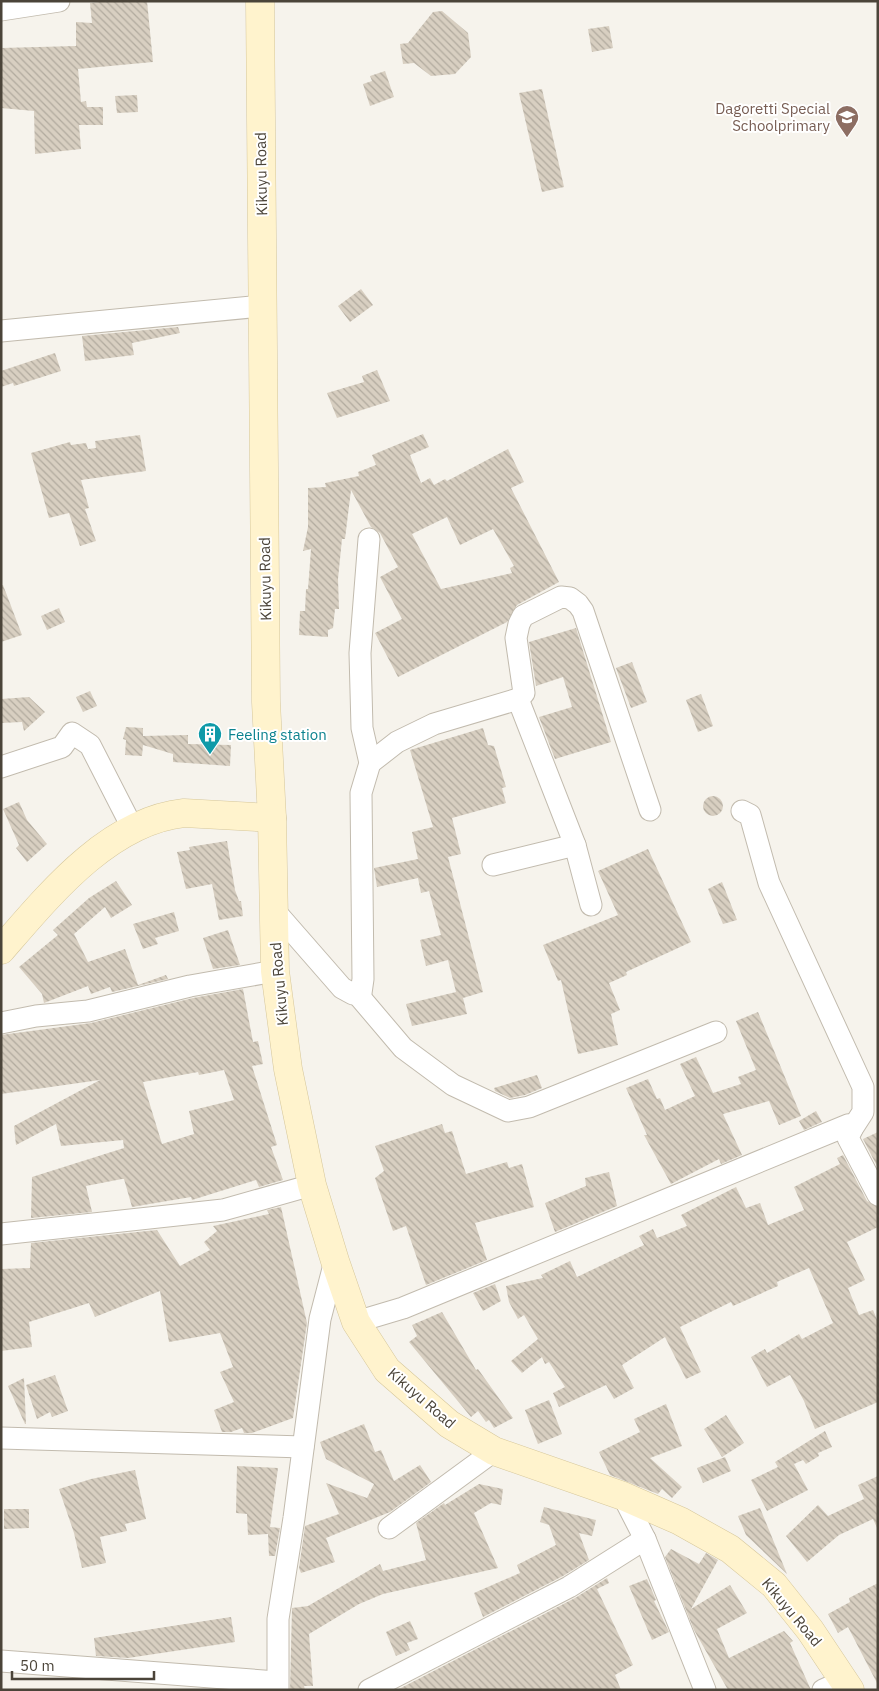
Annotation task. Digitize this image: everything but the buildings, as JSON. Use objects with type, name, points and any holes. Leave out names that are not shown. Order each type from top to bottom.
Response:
[{"type":"main road","name":"Kikuyu Road","points":[[260,1],[266,702],[272,818],[275,971],[288,1069],[312,1185],[334,1261],[356,1322],[387,1370],[449,1424],[494,1451],[623,1496],[680,1521],[730,1549],[774,1585],[810,1630],[839,1687]]},
{"type":"main road","points":[[1,950],[52,892],[93,857],[133,828],[170,815],[184,813],[272,818]]},
{"type":"street","points":[[1,10],[60,1]]},
{"type":"street","points":[[1,331],[262,306]]},
{"type":"street","points":[[358,995],[363,991],[364,978],[361,793],[370,763],[362,728],[360,653],[369,539]]},
{"type":"street","points":[[370,763],[397,742],[434,724],[518,699],[524,693],[516,638],[518,624],[523,616],[561,597],[570,598],[578,604],[583,612],[650,810]]},
{"type":"street","points":[[518,699],[575,845],[591,905]]},
{"type":"street","points":[[1,767],[62,747],[72,733],[90,745],[133,828]]},
{"type":"street","points":[[742,811],[750,815],[769,883],[863,1087],[863,1112],[848,1138],[878,1195]]},
{"type":"street","points":[[492,865],[575,845]]},
{"type":"street","points":[[273,909],[342,988],[358,995],[403,1048],[453,1085],[508,1111],[529,1107],[716,1032]]},
{"type":"street","points":[[1,1023],[36,1016],[88,1011],[190,986],[275,971]]},
{"type":"street","points":[[852,1129],[878,1119]]},
{"type":"street","points":[[356,1322],[403,1308],[838,1127],[848,1124],[852,1129]]},
{"type":"street","points":[[1,1234],[223,1210],[312,1185]]},
{"type":"street","points":[[1,1661],[277,1686],[278,1620],[320,1319],[334,1261]]},
{"type":"street","points":[[1,1438],[303,1447]]},
{"type":"street","points":[[389,1528],[494,1451]]},
{"type":"street","points":[[623,1496],[645,1539],[705,1690]]},
{"type":"street","points":[[369,1690],[569,1587],[645,1539]]},
{"type":"place","name":"Dagoretti Special Schoolprimary","points":[[847,138]]},
{"type":"place","name":"Feeling station","points":[[210,755]]}]
